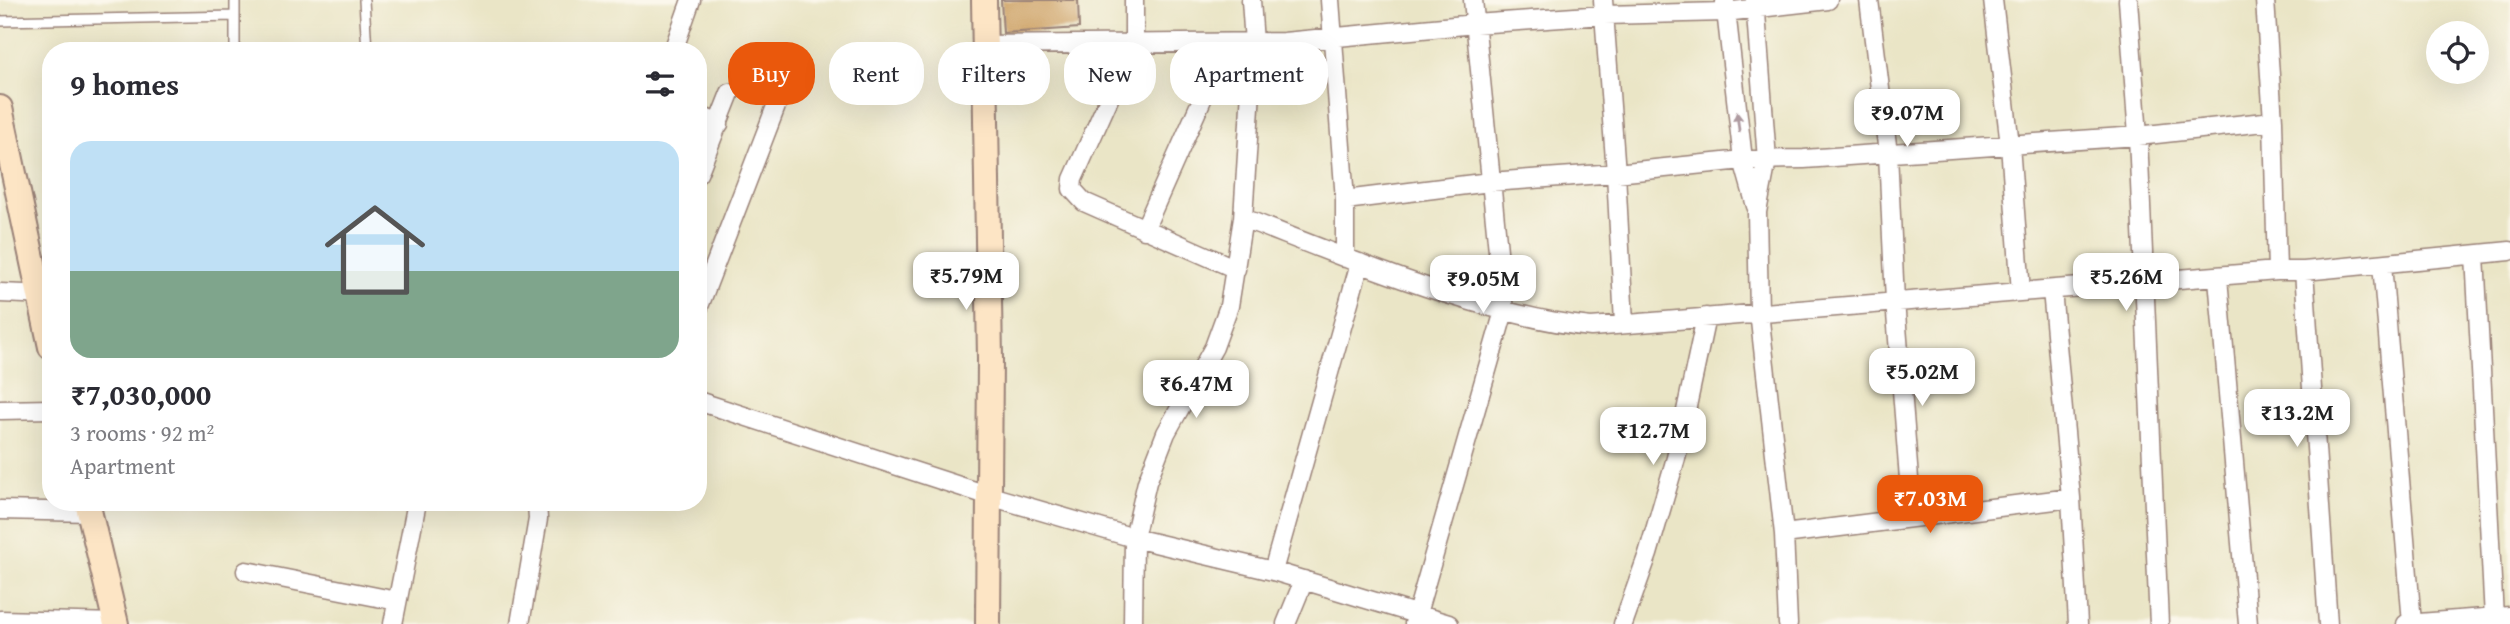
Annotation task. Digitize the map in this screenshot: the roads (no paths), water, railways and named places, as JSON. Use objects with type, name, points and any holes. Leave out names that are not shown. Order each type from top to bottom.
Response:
[{"type":"street","points":[[676,42],[691,0]]},
{"type":"street","points":[[984,0],[985,42]]},
{"type":"street","points":[[1134,0],[1134,42]]},
{"type":"street","points":[[1251,0],[1254,42]]},
{"type":"street","points":[[1273,572],[1352,260],[1330,0]]},
{"type":"street","points":[[1416,620],[1504,311],[1474,0]]},
{"type":"street","points":[[1270,42],[1475,24],[1603,7],[1725,6],[1828,0]]},
{"type":"street","points":[[1870,0],[1888,153],[1895,301],[1912,517]]},
{"type":"street","points":[[1993,0],[2010,145],[2021,292]]},
{"type":"street","points":[[2128,0],[2138,136],[2159,624]]},
{"type":"street","points":[[2265,0],[2273,121],[2277,271]]},
{"type":"street","points":[[1755,4],[1767,160],[1758,212],[1759,312],[1784,534],[1788,624]]},
{"type":"street","points":[[1725,6],[1743,160],[1758,212]]},
{"type":"street","points":[[1603,7],[1624,323]]},
{"type":"street","points":[[707,153],[728,99]]},
{"type":"street","points":[[707,286],[777,105]]},
{"type":"street","points":[[986,105],[990,496],[988,624]]},
{"type":"street","points":[[1106,105],[1073,179],[1072,189],[1084,202],[1236,269]]},
{"type":"street","points":[[1144,229],[1199,105]]},
{"type":"street","points":[[1133,624],[1134,538],[1147,482],[1166,433],[1214,347],[1229,306],[1243,218],[1250,105]]},
{"type":"street","points":[[0,108],[6,162],[42,285]]},
{"type":"street","points":[[707,119],[719,124]]},
{"type":"street","points":[[1345,200],[1490,182],[1743,160],[2138,136],[2273,121]]},
{"type":"street","points":[[1243,218],[1415,285],[1558,324],[1591,327],[1895,301],[2304,271],[2510,251]]},
{"type":"street","points":[[2406,624],[2502,617],[2474,255]]},
{"type":"street","points":[[2382,264],[2412,623]]},
{"type":"street","points":[[2304,271],[2328,624]]},
{"type":"street","points":[[2218,278],[2248,624]]},
{"type":"street","points":[[2052,290],[2078,624]]},
{"type":"street","points":[[0,293],[42,295]]},
{"type":"street","points":[[1623,624],[1648,554],[1676,458],[1706,317]]},
{"type":"street","points":[[707,404],[990,496],[1134,538],[1304,580],[1416,620],[1450,624]]},
{"type":"street","points":[[0,410],[42,409]]},
{"type":"street","points":[[1784,534],[2070,498]]},
{"type":"street","points":[[0,510],[42,509]]},
{"type":"street","points":[[0,620],[116,623],[90,511]]},
{"type":"street","points":[[393,624],[415,511]]},
{"type":"street","points":[[520,624],[538,511]]},
{"type":"street","points":[[246,571],[397,601]]},
{"type":"street","points":[[1286,624],[1304,580]]},
{"type":"lane","points":[[234,42],[235,0]]},
{"type":"lane","points":[[364,0],[366,42]]},
{"type":"lane","points":[[0,21],[235,16]]}]
